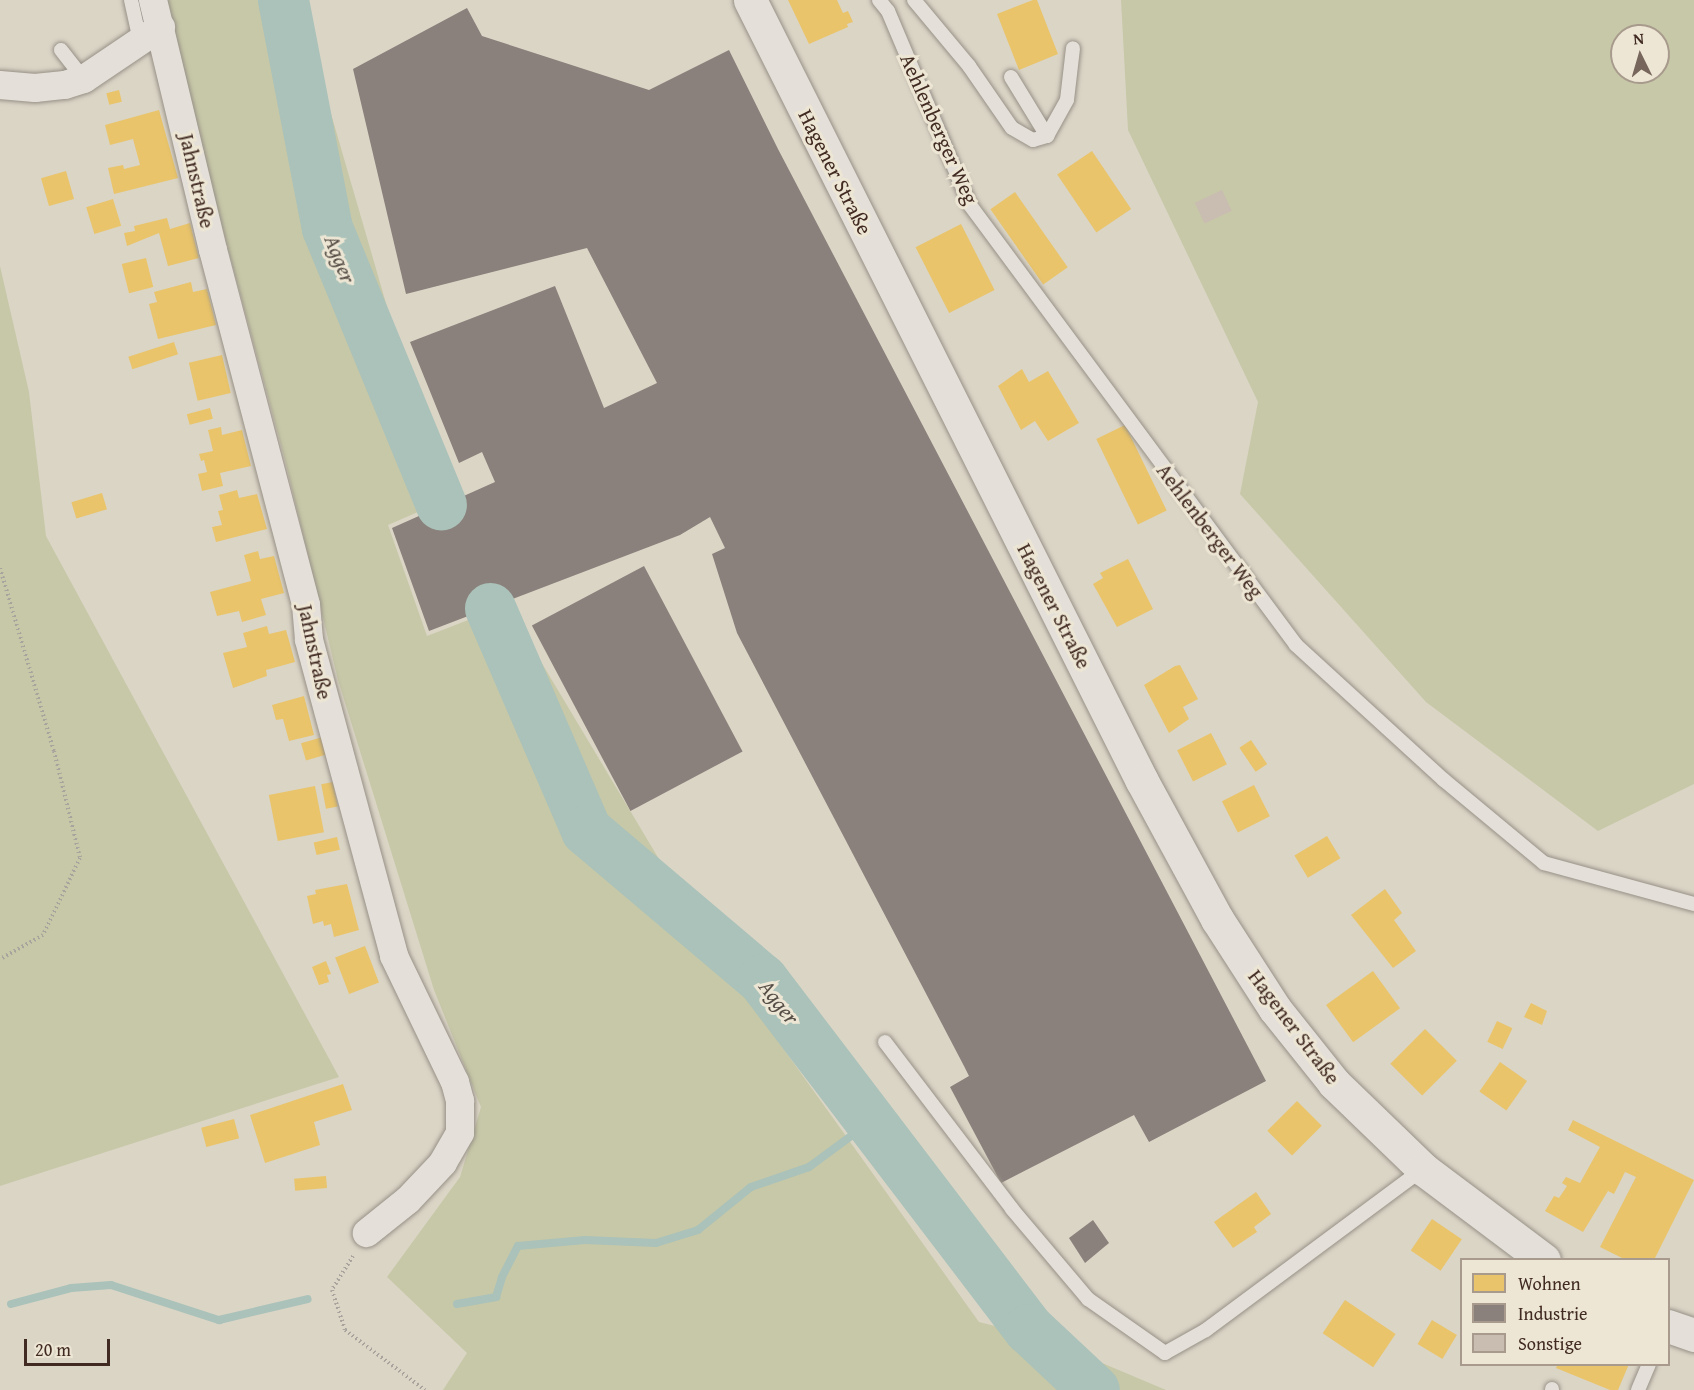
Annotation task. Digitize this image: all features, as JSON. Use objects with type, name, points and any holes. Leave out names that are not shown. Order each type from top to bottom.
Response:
[{"type":"main road","name":"Hagener Straße","points":[[750,0],[1142,781],[1216,919],[1275,1009],[1334,1083],[1423,1169],[1541,1258]]},
{"type":"main road","points":[[1670,1327],[1694,1335]]},
{"type":"street","name":"Jahnstraße","points":[[153,0],[151,34],[213,250],[306,605],[309,640],[394,956],[455,1082],[460,1101],[460,1133],[442,1163],[408,1200],[367,1233]]},
{"type":"street","points":[[0,85],[35,88],[65,85],[84,79],[151,34]]},
{"type":"lane","points":[[130,0],[151,34]]},
{"type":"lane","name":"Aehlenberger Weg","points":[[879,0],[888,11],[970,205],[1296,645],[1444,780],[1544,863],[1694,904]]},
{"type":"lane","name":"Aehlenberger Weg","points":[[914,0],[969,66],[1012,128],[1033,140],[1047,136]]},
{"type":"lane","points":[[1011,76],[1047,136],[1067,100],[1073,48]]},
{"type":"lane","points":[[62,50],[84,79]]},
{"type":"lane","points":[[885,1042],[1012,1209],[1088,1299],[1165,1353],[1206,1330],[1423,1169]]},
{"type":"lane","points":[[1638,1390],[1649,1366]]},
{"type":"path","points":[[0,568],[54,751],[80,858],[43,935],[0,959]]},
{"type":"path","points":[[367,1233],[332,1290],[345,1330],[425,1390]]},
{"type":"green space","points":[[161,0],[307,0],[316,62],[390,317],[457,495],[388,525],[427,636],[507,605],[717,956],[979,1322],[1043,1338],[1166,1390],[443,1390],[467,1353],[387,1277],[460,1177],[481,1107],[434,990],[338,680],[285,460]]},
{"type":"green space","points":[[1121,0],[1694,0],[1694,784],[1598,831],[1426,702],[1240,494],[1258,402],[1128,130]]},
{"type":"green space","points":[[0,266],[29,392],[46,536],[339,1077],[0,1186]]},
{"type":"building: Wohnen","points":[[788,0],[837,0],[843,13],[848,11],[853,22],[847,24],[848,27],[809,44]]},
{"type":"building: Wohnen","points":[[1037,0],[1058,54],[1019,70],[997,14]]},
{"type":"building: Wohnen","points":[[119,90],[122,102],[109,105],[106,93]]},
{"type":"building: Wohnen","points":[[159,110],[178,178],[114,194],[108,168],[123,165],[124,169],[140,165],[133,139],[110,145],[105,125]]},
{"type":"building: Wohnen","points":[[1092,151],[1131,209],[1096,233],[1057,174]]},
{"type":"building: Wohnen","points":[[66,171],[74,199],[49,206],[41,178]]},
{"type":"building: Wohnen","points":[[1015,192],[1068,267],[1043,285],[990,209]]},
{"type":"building: Wohnen","points":[[113,199],[121,226],[94,234],[86,207]]},
{"type":"building: Wohnen","points":[[167,218],[170,229],[190,223],[199,258],[168,266],[159,233],[127,246],[124,233],[135,231],[134,226]]},
{"type":"building: Wohnen","points":[[961,224],[995,290],[949,313],[916,247]]},
{"type":"building: Wohnen","points":[[146,258],[153,287],[129,293],[122,264]]},
{"type":"building: Wohnen","points":[[191,282],[193,292],[207,289],[216,325],[158,339],[149,304],[157,302],[154,292]]},
{"type":"building: Wohnen","points":[[174,342],[178,354],[132,369],[128,357]]},
{"type":"building: Wohnen","points":[[222,355],[231,393],[198,401],[189,363]]},
{"type":"building: Wohnen","points":[[1022,369],[1029,382],[1048,371],[1079,423],[1048,441],[1035,421],[1021,430],[998,386]]},
{"type":"building: Wohnen","points":[[210,408],[213,419],[190,425],[187,414]]},
{"type":"building: Wohnen","points":[[1125,425],[1167,510],[1138,524],[1096,439]]},
{"type":"building: Wohnen","points":[[221,427],[222,435],[242,430],[251,466],[220,473],[223,486],[202,491],[198,474],[207,472],[204,460],[201,461],[199,454],[213,451],[208,430]]},
{"type":"building: Wohnen","points":[[237,490],[239,498],[257,494],[267,529],[216,542],[212,527],[222,525],[218,511],[223,510],[219,495]]},
{"type":"building: Wohnen","points":[[102,493],[107,509],[76,519],[71,502]]},
{"type":"building: Wohnen","points":[[258,551],[260,559],[274,556],[284,593],[261,599],[266,615],[242,622],[239,611],[217,616],[210,592],[251,581],[244,555]]},
{"type":"building: Wohnen","points":[[1128,559],[1153,609],[1117,627],[1093,584],[1103,578],[1100,573]]},
{"type":"building: Wohnen","points":[[267,626],[269,634],[286,630],[295,662],[266,670],[267,676],[233,688],[223,653],[247,647],[243,633]]},
{"type":"building: Wohnen","points":[[1180,665],[1198,699],[1183,707],[1189,719],[1169,733],[1144,685]]},
{"type":"building: Wohnen","points":[[304,696],[314,735],[289,741],[283,719],[276,720],[272,705]]},
{"type":"building: Wohnen","points":[[1211,733],[1227,764],[1193,781],[1177,750]]},
{"type":"building: Wohnen","points":[[326,736],[331,753],[306,760],[301,743]]},
{"type":"building: Wohnen","points":[[1251,740],[1267,764],[1256,772],[1239,748]]},
{"type":"building: Wohnen","points":[[333,782],[338,807],[326,809],[321,784]]},
{"type":"building: Wohnen","points":[[1254,785],[1270,816],[1238,833],[1222,801]]},
{"type":"building: Wohnen","points":[[315,786],[324,832],[278,841],[269,795]]},
{"type":"building: Wohnen","points":[[1327,836],[1340,858],[1308,878],[1294,856]]},
{"type":"building: Wohnen","points":[[337,837],[340,850],[317,855],[314,842]]},
{"type":"building: Wohnen","points":[[347,884],[359,930],[334,937],[331,924],[324,926],[323,921],[313,924],[307,896],[316,894],[315,890]]},
{"type":"building: Wohnen","points":[[1385,889],[1402,913],[1394,920],[1416,951],[1393,968],[1351,915]]},
{"type":"building: Wohnen","points":[[365,946],[379,982],[349,994],[335,957]]},
{"type":"building: Wohnen","points":[[326,961],[331,974],[327,975],[329,982],[319,985],[312,967]]},
{"type":"building: Wohnen","points":[[1373,971],[1400,1008],[1353,1042],[1326,1005]]},
{"type":"building: Wohnen","points":[[1531,1003],[1547,1011],[1542,1025],[1524,1017]]},
{"type":"building: Wohnen","points":[[1497,1021],[1512,1028],[1503,1049],[1487,1042]]},
{"type":"building: Wohnen","points":[[1425,1029],[1457,1061],[1422,1095],[1390,1064]]},
{"type":"building: Wohnen","points":[[1500,1062],[1527,1081],[1506,1110],[1479,1091]]},
{"type":"building: Wohnen","points":[[343,1084],[352,1110],[314,1122],[320,1145],[265,1163],[250,1115]]},
{"type":"building: Wohnen","points":[[1297,1101],[1322,1126],[1292,1155],[1267,1131]]},
{"type":"building: Wohnen","points":[[234,1119],[239,1138],[206,1147],[201,1128]]},
{"type":"building: Wohnen","points":[[1573,1120],[1694,1180],[1655,1258],[1622,1258],[1600,1247],[1636,1177],[1625,1172],[1614,1194],[1608,1191],[1583,1232],[1545,1211],[1554,1196],[1559,1198],[1567,1186],[1562,1183],[1566,1177],[1580,1183],[1600,1147],[1568,1130]]},
{"type":"building: Wohnen","points":[[326,1176],[327,1188],[295,1191],[294,1179]]},
{"type":"building: Wohnen","points":[[1256,1192],[1271,1214],[1254,1227],[1257,1232],[1233,1248],[1214,1222]]},
{"type":"building: Wohnen","points":[[1432,1219],[1462,1239],[1441,1271],[1411,1251]]},
{"type":"building: Wohnen","points":[[1345,1300],[1396,1334],[1373,1367],[1323,1333]]},
{"type":"building: Wohnen","points":[[1432,1320],[1457,1335],[1442,1359],[1418,1344]]},
{"type":"building: Wohnen","points":[[1557,1366],[1628,1366],[1618,1390],[1610,1390],[1556,1368]]},
{"type":"building: Industrie","points":[[467,8],[482,36],[649,90],[729,50],[778,149],[1266,1081],[1149,1142],[1134,1115],[1001,1183],[950,1087],[969,1076],[737,633],[712,554],[725,548],[710,517],[680,535],[429,631],[392,528],[495,482],[482,452],[459,463],[410,342],[555,286],[604,408],[657,383],[587,248],[406,294],[353,69]]},
{"type":"building: Industrie","points":[[644,566],[743,751],[630,811],[532,626]]},
{"type":"building: Industrie","points":[[1093,1220],[1109,1243],[1085,1263],[1069,1238]]},
{"type":"building: Sonstige","points":[[1222,190],[1232,211],[1205,224],[1195,203]]},
{"type":"waterway","name":"Agger","points":[[283,0],[327,228],[441,504]]},
{"type":"waterway","name":"Agger","points":[[490,608],[586,830],[762,979],[1029,1329],[1094,1390]]},
{"type":"waterway","points":[[457,1304],[496,1297],[502,1277],[518,1246],[585,1240],[656,1243],[698,1230],[751,1187],[809,1167],[854,1134],[889,1145]]},
{"type":"waterway","points":[[11,1304],[71,1288],[111,1285],[219,1320],[308,1299]]}]
